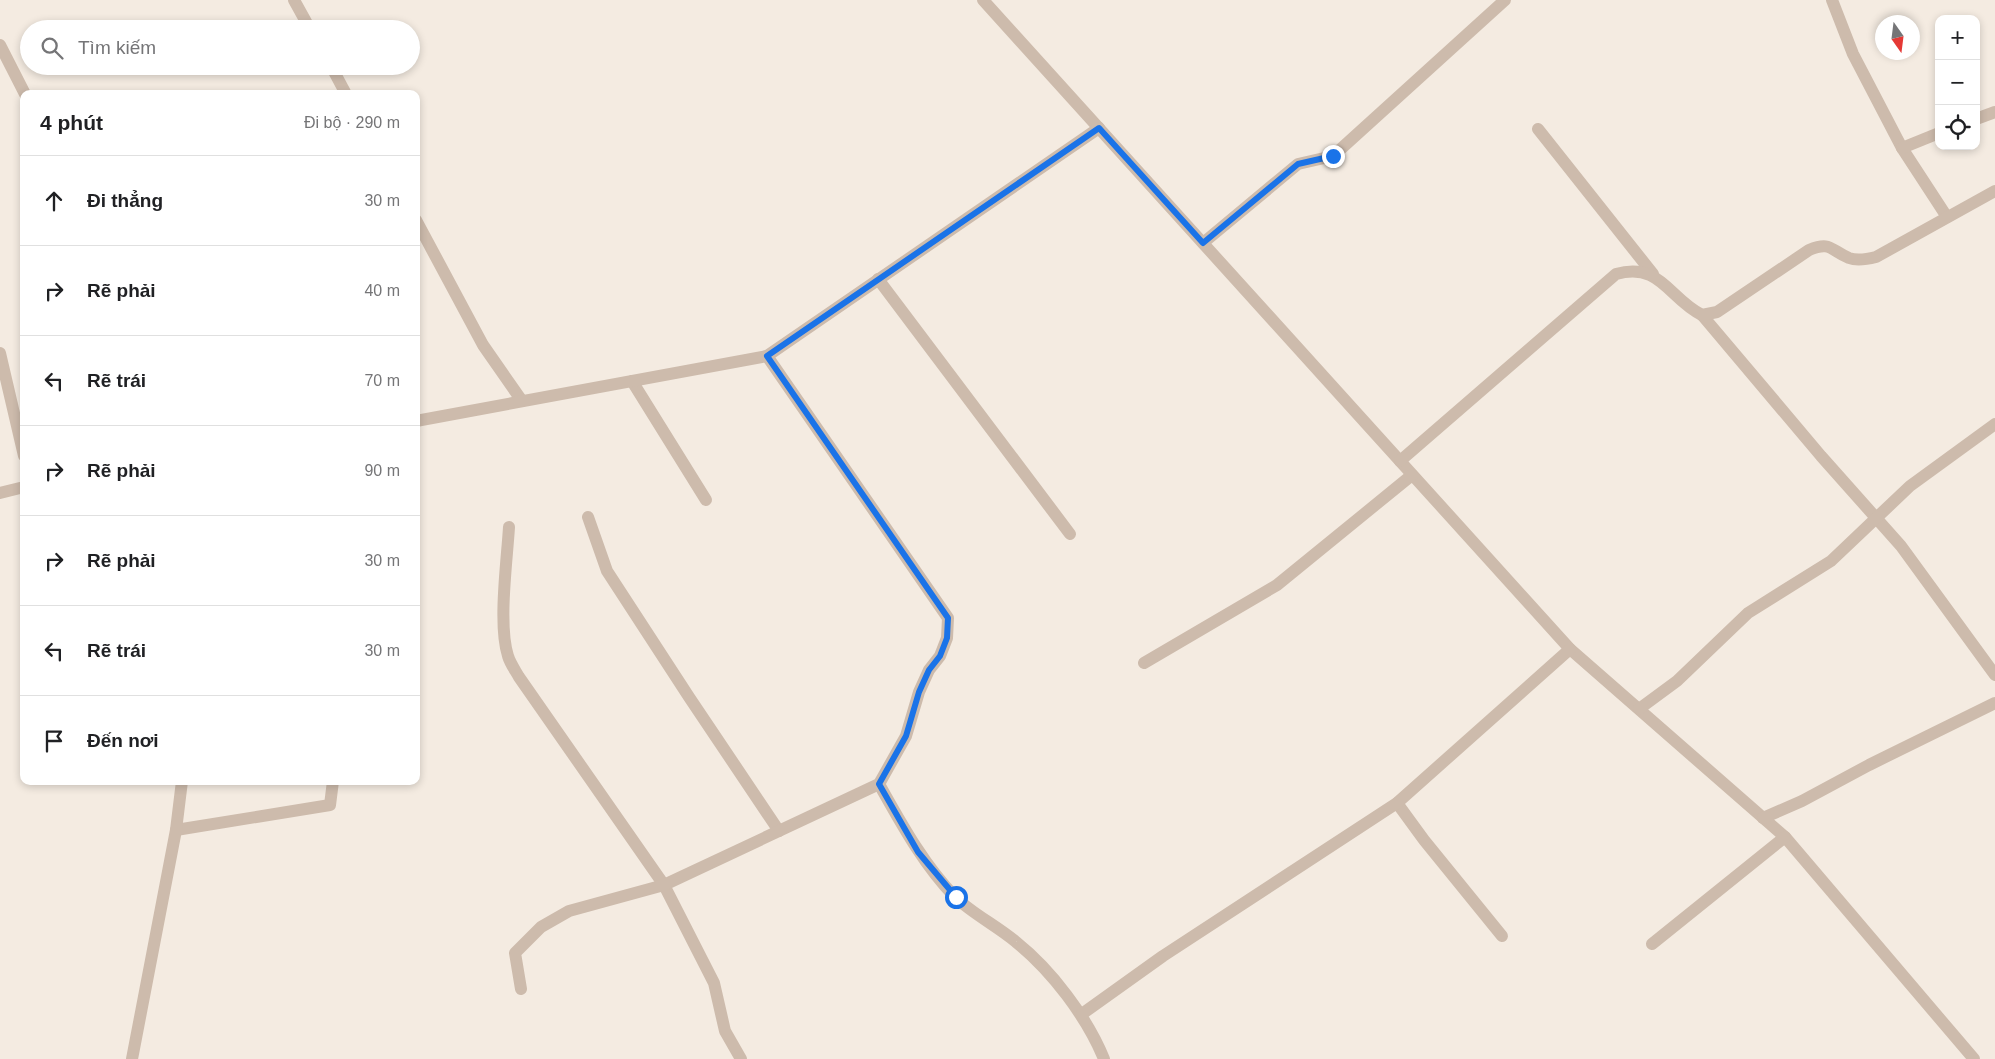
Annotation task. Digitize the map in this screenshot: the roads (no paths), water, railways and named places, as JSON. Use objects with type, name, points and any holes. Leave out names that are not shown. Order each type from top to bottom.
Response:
[{"type":"street","points":[[294,0],[305,20]]},
{"type":"street","points":[[984,0],[1570,649],[1785,837],[1974,1059]]},
{"type":"street","points":[[1203,243],[1298,164],[1333,156],[1505,0]]},
{"type":"street","points":[[1832,0],[1853,54],[1902,148],[1947,217]]},
{"type":"street","points":[[0,44],[23,90]]},
{"type":"street","points":[[336,75],[344,90]]},
{"type":"street","points":[[1980,118],[1995,112]]},
{"type":"street","points":[[420,420],[767,356],[1099,128]]},
{"type":"street","points":[[1538,129],[1653,274],[1687,306],[1702,315],[1821,456],[1901,546],[1995,675]]},
{"type":"street","points":[[1902,148],[1935,136]]},
{"type":"street","points":[[1702,315],[1717,312],[1809,250],[1820,245],[1828,246],[1850,259],[1876,257],[1995,191]]},
{"type":"street","points":[[420,227],[484,345],[522,401]]},
{"type":"street","points":[[1400,461],[1616,274],[1626,271],[1653,274]]},
{"type":"street","points":[[878,280],[1070,534]]},
{"type":"street","points":[[0,353],[20,439]]},
{"type":"street","points":[[521,989],[515,953],[541,927],[569,911],[664,885],[879,784],[906,736],[919,692],[929,670],[940,656],[947,638],[948,618],[767,356]]},
{"type":"street","points":[[632,381],[706,500]]},
{"type":"street","points":[[1638,709],[1677,681],[1748,613],[1831,561],[1910,486],[1995,424]]},
{"type":"street","points":[[1144,663],[1277,584],[1412,475]]},
{"type":"street","points":[[0,493],[20,489]]},
{"type":"street","points":[[588,517],[607,571],[779,831]]},
{"type":"street","points":[[509,528],[504,615],[508,658],[519,677],[664,885],[714,983],[725,1031],[740,1059]]},
{"type":"street","points":[[1082,1014],[1163,956],[1397,803],[1570,649]]},
{"type":"street","points":[[1764,818],[1802,801],[1869,765],[1995,703]]},
{"type":"street","points":[[879,784],[918,852],[956,897],[1018,943],[1034,958],[1082,1014],[1104,1059]]},
{"type":"street","points":[[132,1059],[176,830],[182,785]]},
{"type":"street","points":[[176,830],[330,804],[332,785]]},
{"type":"street","points":[[1397,803],[1424,840],[1502,936]]},
{"type":"street","points":[[1652,944],[1785,837]]}]
